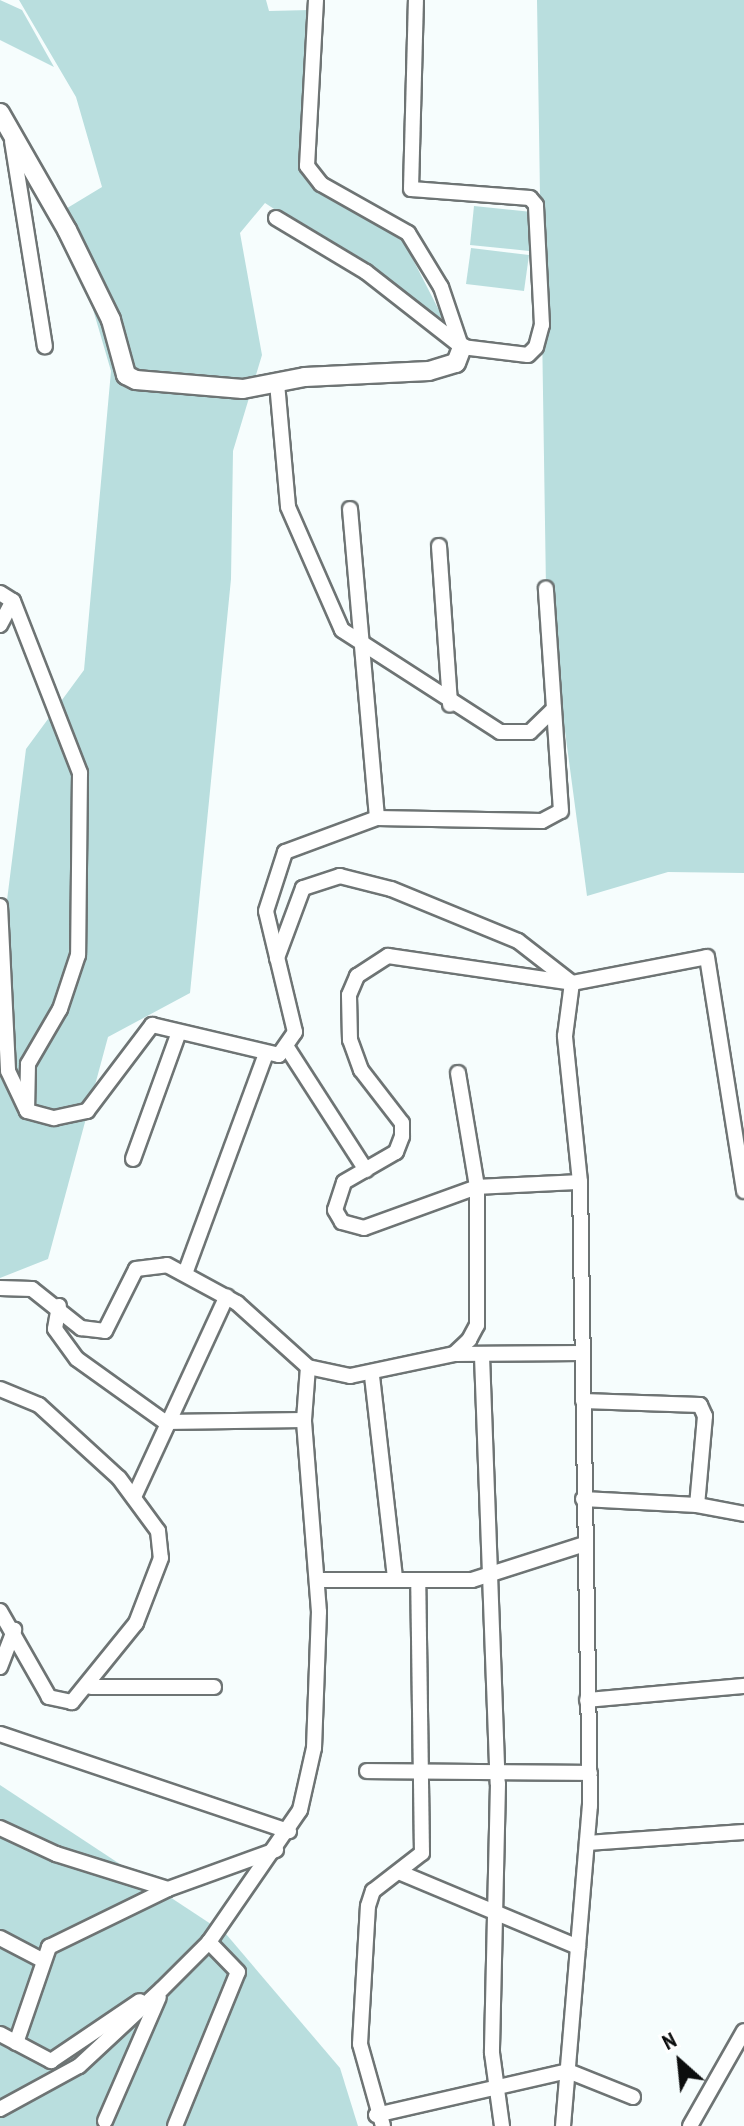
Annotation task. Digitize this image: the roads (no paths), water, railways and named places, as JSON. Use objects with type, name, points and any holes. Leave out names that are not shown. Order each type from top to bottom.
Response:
[{"type":"street","points":[[0,113],[105,307],[126,375],[243,389],[277,383],[440,369],[456,363],[462,347],[441,287],[408,233],[321,184],[307,166],[316,0]]},
{"type":"street","points":[[276,218],[366,272],[462,347],[528,355],[536,347],[542,325],[536,205],[530,198],[411,189],[416,0]]},
{"type":"street","points":[[11,136],[45,346]]},
{"type":"street","points":[[277,383],[288,507],[342,630],[364,650],[450,705],[515,736],[552,711]]},
{"type":"street","points":[[350,509],[377,818]]},
{"type":"street","points":[[439,546],[450,705]]},
{"type":"street","points":[[288,1049],[295,1032],[266,911],[285,852],[377,818],[552,817],[564,794],[552,711],[546,589]]},
{"type":"street","points":[[0,625],[6,597]]},
{"type":"street","points":[[6,597],[80,773],[78,955],[60,1009],[28,1064],[27,1111]]},
{"type":"street","points":[[277,958],[303,888],[340,876],[518,941],[572,983]]},
{"type":"street","points":[[0,906],[8,1071],[27,1111]]},
{"type":"street","points":[[580,1182],[477,1187],[354,1227],[342,1222],[335,1200],[344,1182],[396,1152],[402,1123],[361,1070],[350,1040],[349,995],[369,963],[418,958],[572,983],[707,957],[744,1191]]},
{"type":"street","points":[[563,2126],[590,1773],[582,1545],[580,1182],[565,1036],[572,983]]},
{"type":"street","points":[[27,1111],[54,1118],[87,1111],[148,1028],[179,1032],[265,1056],[288,1049]]},
{"type":"street","points":[[133,1159],[179,1032]]},
{"type":"street","points":[[288,1049],[366,1170]]},
{"type":"street","points":[[186,1271],[265,1056]]},
{"type":"street","points":[[454,1354],[477,1325],[477,1187],[458,1073]]},
{"type":"street","points":[[0,1288],[32,1289],[59,1306],[81,1328],[105,1331],[136,1269],[151,1262],[186,1271],[227,1296],[308,1367],[372,1376],[454,1354],[581,1353]]},
{"type":"street","points":[[134,1497],[165,1422],[227,1296]]},
{"type":"street","points":[[59,1306],[55,1329],[77,1359],[165,1422],[304,1420]]},
{"type":"street","points":[[482,1356],[497,1767],[496,2088],[502,2126]]},
{"type":"street","points":[[0,2109],[79,2066],[162,1989],[209,1942],[289,1831],[314,1748],[318,1580],[304,1420],[308,1367]]},
{"type":"street","points":[[372,1376],[395,1577]]},
{"type":"street","points":[[0,1389],[21,1392],[63,1423],[134,1497],[158,1531],[157,1573],[136,1623],[91,1687]]},
{"type":"street","points":[[583,1401],[700,1405],[705,1416],[697,1505]]},
{"type":"street","points":[[583,1499],[697,1505],[744,1514]]},
{"type":"street","points":[[318,1580],[395,1577],[418,1581],[489,1576],[582,1545]]},
{"type":"street","points":[[418,1581],[422,1853],[401,1873],[373,1891],[368,1906],[360,2044],[379,2120],[568,2071],[633,2097]]},
{"type":"street","points":[[0,1611],[58,1704],[91,1687],[214,1687]]},
{"type":"street","points":[[0,1667],[14,1630]]},
{"type":"street","points":[[587,1700],[744,1686]]},
{"type":"street","points":[[0,1734],[289,1831]]},
{"type":"street","points":[[367,1771],[497,1767],[590,1773]]},
{"type":"street","points":[[0,1828],[56,1854],[168,1889]]},
{"type":"street","points":[[587,1843],[744,1832]]},
{"type":"street","points":[[16,2043],[40,1959],[69,1934],[168,1889],[276,1850]]},
{"type":"street","points":[[401,1873],[578,1947]]},
{"type":"street","points":[[0,1938],[40,1959]]},
{"type":"street","points":[[175,2126],[238,1972],[209,1942]]},
{"type":"street","points":[[0,2034],[43,2060],[60,2058],[162,1989]]},
{"type":"street","points":[[105,2121],[162,1989]]},
{"type":"street","points":[[690,2126],[744,2031]]}]
